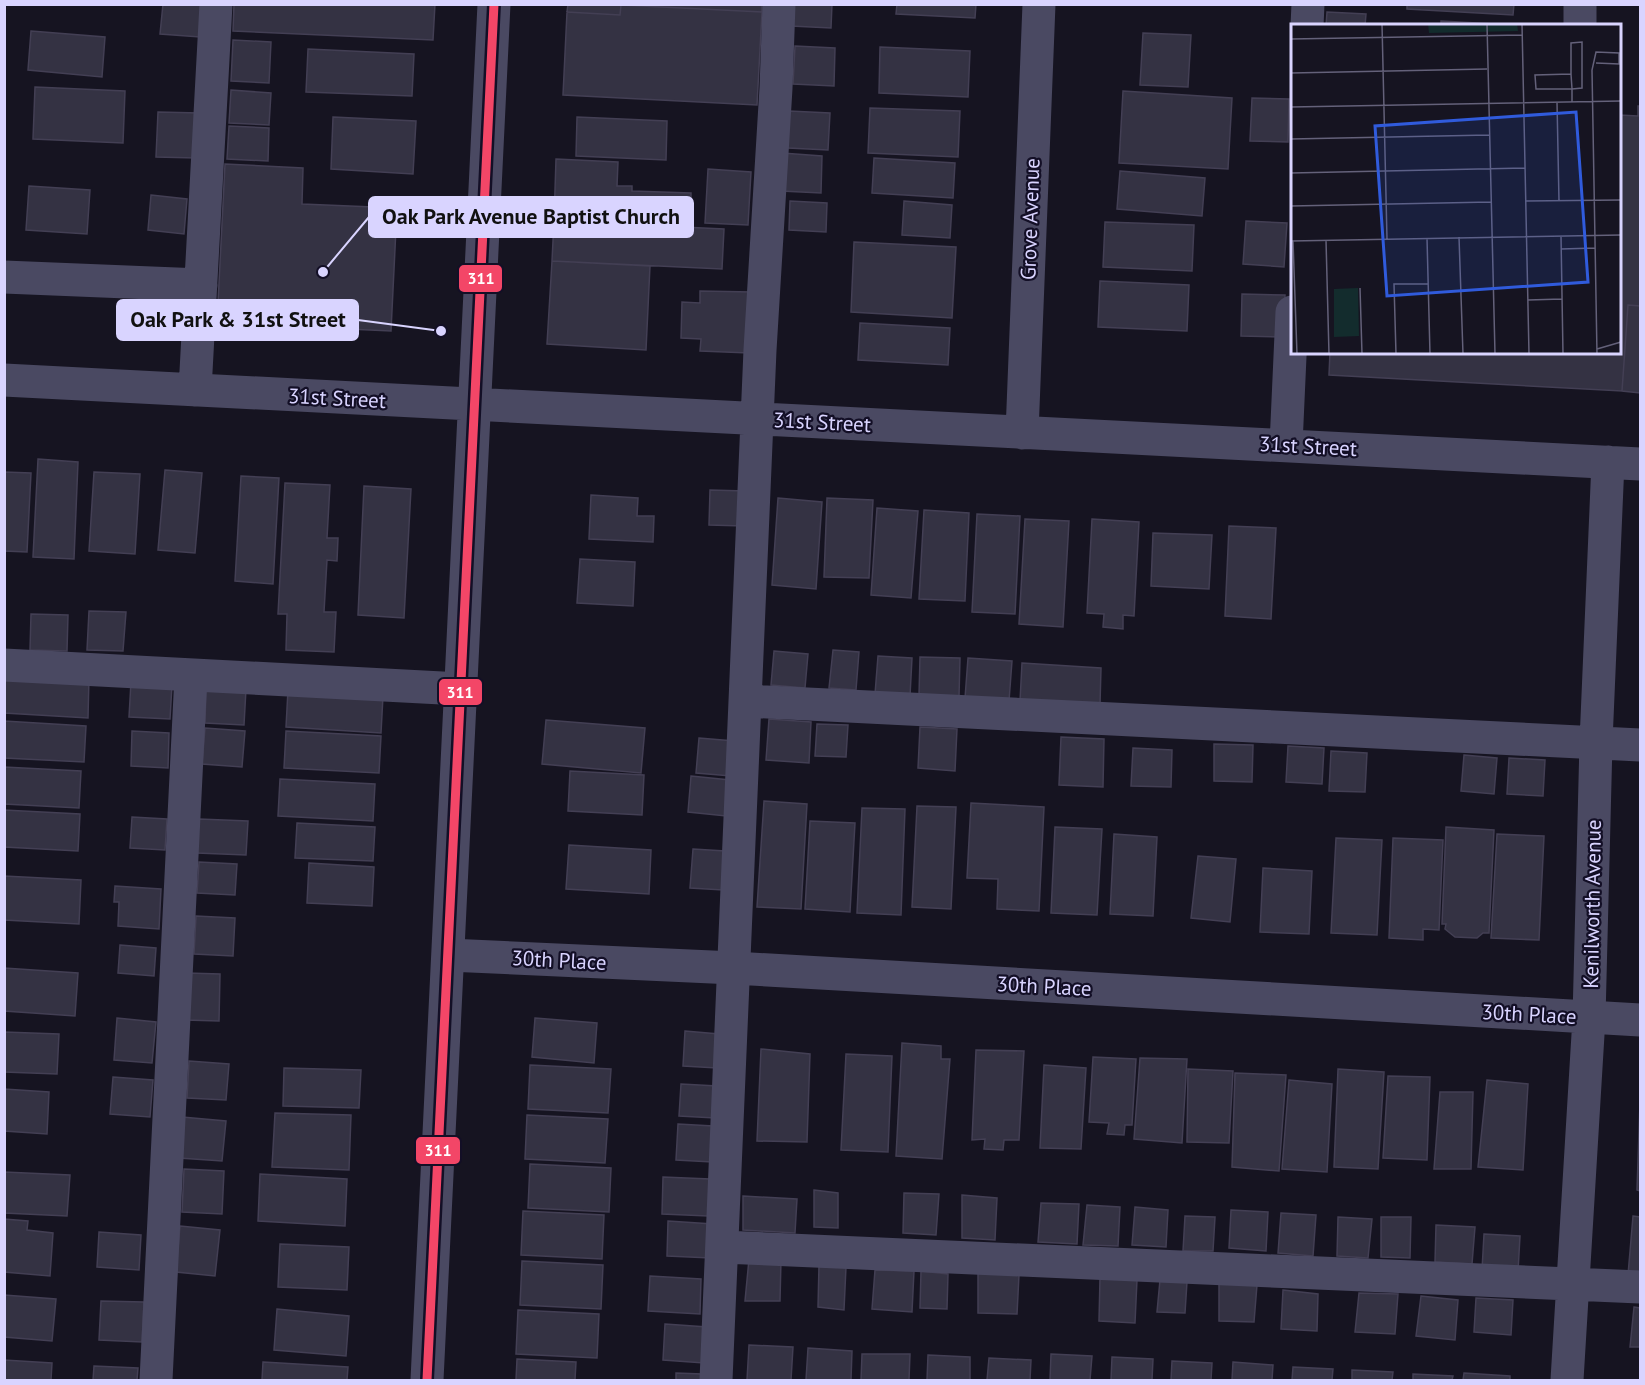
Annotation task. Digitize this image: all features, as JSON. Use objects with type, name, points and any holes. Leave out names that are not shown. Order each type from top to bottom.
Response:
[{"type":"street","points":[[195,390],[216,4]]},
{"type":"street","points":[[427,1380],[494,4]]},
{"type":"street","points":[[716,1380],[760,350],[779,4]]},
{"type":"street","name":"Grove Avenue","points":[[1022,433],[1039,4]]},
{"type":"street","points":[[1307,24],[1308,4]]},
{"type":"street","points":[[1580,4],[1580,24]]},
{"type":"street","points":[[4,277],[201,285]]},
{"type":"street","points":[[1286,445],[1291,350]]},
{"type":"street","name":"31st Street","points":[[4,380],[1641,464]]},
{"type":"street","name":"Kenilworth Avenue","points":[[1568,1380],[1588,1018],[1596,742],[1608,462]]},
{"type":"street","points":[[4,665],[460,689]]},
{"type":"street","points":[[156,1380],[191,675]]},
{"type":"street","points":[[746,701],[1641,745]]},
{"type":"street","name":"30th Place","points":[[448,955],[734,968],[1641,1020]]},
{"type":"street","points":[[722,1247],[1641,1287]]},
{"type":"building","points":[[163,4],[203,4],[200,37],[160,34]]},
{"type":"building","points":[[234,4],[435,4],[433,40],[233,31]]},
{"type":"building","points":[[568,4],[762,4],[762,12],[621,5],[620,15],[567,12]]},
{"type":"building","points":[[792,4],[832,4],[831,28],[791,26]]},
{"type":"building","points":[[897,4],[976,4],[975,18],[896,14]]},
{"type":"building","points":[[1407,4],[1514,4],[1513,15],[1407,9]]},
{"type":"building","points":[[621,5],[762,12],[757,105],[563,95],[567,12],[620,15]]},
{"type":"building","points":[[1327,12],[1366,14],[1365,24],[1326,24]]},
{"type":"building","points":[[1441,21],[1495,24],[1441,24]]},
{"type":"building","points":[[31,31],[105,37],[102,77],[28,70]]},
{"type":"building","points":[[1143,33],[1191,35],[1188,87],[1140,85]]},
{"type":"building","points":[[233,40],[271,42],[269,83],[231,81]]},
{"type":"building","points":[[795,46],[835,48],[834,86],[793,84]]},
{"type":"building","points":[[880,47],[970,51],[968,97],[879,93]]},
{"type":"building","points":[[308,49],[414,54],[412,96],[306,92]]},
{"type":"building","points":[[35,87],[125,91],[123,143],[33,139]]},
{"type":"building","points":[[231,90],[271,93],[269,125],[229,123]]},
{"type":"building","points":[[1123,91],[1232,98],[1228,169],[1119,163]]},
{"type":"building","points":[[1252,98],[1289,99],[1288,142],[1250,141]]},
{"type":"building","points":[[1638,106],[1640,106],[1640,306],[1628,305],[1622,391],[1329,375],[1330,354],[1621,354],[1621,115],[1638,116]]},
{"type":"building","points":[[870,108],[960,111],[958,157],[868,153]]},
{"type":"building","points":[[789,111],[830,113],[828,150],[788,148]]},
{"type":"building","points":[[158,112],[199,113],[196,158],[156,157]]},
{"type":"building","points":[[333,117],[416,121],[413,174],[331,169]]},
{"type":"building","points":[[577,117],[667,121],[666,160],[576,156]]},
{"type":"building","points":[[229,126],[269,128],[268,161],[227,159]]},
{"type":"building","points":[[782,153],[822,156],[821,193],[781,191]]},
{"type":"building","points":[[874,158],[955,163],[953,198],[872,193]]},
{"type":"building","points":[[556,159],[618,162],[617,186],[632,186],[632,191],[691,193],[691,219],[666,218],[665,221],[649,221],[648,226],[554,221]]},
{"type":"building","points":[[225,164],[303,168],[302,204],[397,208],[391,331],[217,323]]},
{"type":"building","points":[[708,169],[751,172],[748,225],[705,223]]},
{"type":"building","points":[[1120,171],[1205,178],[1202,216],[1117,209]]},
{"type":"building","points":[[29,186],[90,190],[87,234],[26,230]]},
{"type":"building","points":[[151,195],[187,199],[184,234],[148,230]]},
{"type":"building","points":[[790,201],[827,203],[826,232],[789,230]]},
{"type":"building","points":[[904,201],[952,205],[950,238],[902,235]]},
{"type":"building","points":[[554,221],[724,229],[722,269],[552,261]]},
{"type":"building","points":[[1246,221],[1287,223],[1284,267],[1243,264]]},
{"type":"building","points":[[1105,222],[1194,225],[1192,271],[1103,267]]},
{"type":"building","points":[[854,242],[956,247],[952,318],[851,312]]},
{"type":"building","points":[[552,261],[650,266],[646,350],[547,344]]},
{"type":"building","points":[[1100,281],[1189,285],[1187,331],[1098,327]]},
{"type":"building","points":[[700,291],[752,292],[749,353],[700,351],[701,339],[681,338],[682,302],[700,303]]},
{"type":"building","points":[[1242,294],[1285,295],[1284,337],[1241,336]]},
{"type":"building","points":[[1628,305],[1640,306],[1640,393],[1622,391]]},
{"type":"building","points":[[860,323],[950,328],[948,365],[858,360]]},
{"type":"building","points":[[38,459],[78,462],[74,559],[33,557]]},
{"type":"building","points":[[165,470],[202,473],[195,553],[158,550]]},
{"type":"building","points":[[4,472],[31,473],[27,552],[4,551]]},
{"type":"building","points":[[94,472],[140,474],[135,554],[89,551]]},
{"type":"building","points":[[241,476],[279,478],[273,584],[235,581]]},
{"type":"building","points":[[285,483],[330,485],[327,538],[338,538],[337,561],[327,560],[324,612],[336,612],[334,652],[286,650],[287,614],[278,614]]},
{"type":"building","points":[[364,486],[411,489],[404,618],[358,615]]},
{"type":"building","points":[[710,490],[745,491],[744,526],[709,525]]},
{"type":"building","points":[[591,495],[638,498],[637,516],[654,516],[653,542],[589,539]]},
{"type":"building","points":[[778,498],[822,502],[816,589],[772,585]]},
{"type":"building","points":[[827,498],[873,500],[869,578],[824,577]]},
{"type":"building","points":[[877,508],[918,511],[911,598],[871,595]]},
{"type":"building","points":[[924,510],[969,513],[965,601],[919,599]]},
{"type":"building","points":[[977,514],[1020,516],[1015,614],[972,612]]},
{"type":"building","points":[[1025,519],[1069,521],[1063,627],[1019,624]]},
{"type":"building","points":[[1092,519],[1139,522],[1134,616],[1123,615],[1123,629],[1103,627],[1104,614],[1087,613]]},
{"type":"building","points":[[1229,526],[1276,528],[1271,619],[1225,616]]},
{"type":"building","points":[[1153,533],[1212,535],[1209,589],[1151,586]]},
{"type":"building","points":[[580,559],[635,562],[633,606],[577,603]]},
{"type":"building","points":[[89,611],[126,612],[123,651],[87,650]]},
{"type":"building","points":[[31,614],[68,615],[67,651],[30,650]]},
{"type":"building","points":[[833,650],[859,652],[856,690],[829,688]]},
{"type":"building","points":[[774,651],[808,654],[805,688],[771,685]]},
{"type":"building","points":[[878,656],[912,658],[910,696],[875,694]]},
{"type":"building","points":[[920,657],[960,658],[959,697],[919,695]]},
{"type":"building","points":[[968,658],[1012,661],[1009,701],[965,698]]},
{"type":"building","points":[[1022,663],[1101,668],[1100,705],[1020,701]]},
{"type":"building","points":[[4,673],[89,678],[88,718],[4,713]]},
{"type":"building","points":[[131,682],[172,685],[170,719],[129,717]]},
{"type":"building","points":[[206,688],[246,689],[244,725],[205,723]]},
{"type":"building","points":[[288,690],[383,696],[381,733],[286,727]]},
{"type":"building","points":[[769,719],[811,722],[809,763],[766,760]]},
{"type":"building","points":[[546,720],[645,728],[641,773],[542,764]]},
{"type":"building","points":[[4,721],[86,726],[84,762],[4,758]]},
{"type":"building","points":[[817,724],[848,725],[846,757],[815,756]]},
{"type":"building","points":[[920,727],[957,729],[955,771],[918,768]]},
{"type":"building","points":[[205,728],[245,731],[242,767],[202,764]]},
{"type":"building","points":[[132,731],[169,733],[168,768],[131,766]]},
{"type":"building","points":[[286,731],[381,736],[379,773],[284,768]]},
{"type":"building","points":[[1061,737],[1104,739],[1103,787],[1059,785]]},
{"type":"building","points":[[699,738],[734,741],[731,776],[696,773]]},
{"type":"building","points":[[1214,744],[1253,745],[1252,782],[1214,781]]},
{"type":"building","points":[[1288,746],[1324,748],[1322,784],[1286,782]]},
{"type":"building","points":[[1133,748],[1172,750],[1171,787],[1131,786]]},
{"type":"building","points":[[1331,751],[1367,753],[1365,792],[1329,791]]},
{"type":"building","points":[[1464,755],[1497,758],[1494,794],[1461,791]]},
{"type":"building","points":[[1509,758],[1545,760],[1543,796],[1507,794]]},
{"type":"building","points":[[4,767],[81,771],[79,808],[4,804]]},
{"type":"building","points":[[570,771],[644,775],[642,815],[568,811]]},
{"type":"building","points":[[691,776],[730,780],[726,816],[688,812]]},
{"type":"building","points":[[280,779],[375,784],[373,821],[278,816]]},
{"type":"building","points":[[764,801],[807,804],[801,909],[757,907]]},
{"type":"building","points":[[971,803],[1044,807],[1039,911],[997,909],[998,879],[967,878]]},
{"type":"building","points":[[917,806],[956,807],[951,909],[912,907]]},
{"type":"building","points":[[862,808],[905,809],[901,915],[857,913]]},
{"type":"building","points":[[4,810],[80,814],[78,851],[4,847]]},
{"type":"building","points":[[132,817],[167,819],[165,850],[130,848]]},
{"type":"building","points":[[199,819],[248,821],[246,855],[197,853]]},
{"type":"building","points":[[810,821],[855,823],[850,912],[805,909]]},
{"type":"building","points":[[297,823],[375,827],[373,861],[295,858]]},
{"type":"building","points":[[1055,827],[1102,829],[1097,915],[1051,913]]},
{"type":"building","points":[[1446,827],[1494,830],[1489,933],[1483,933],[1477,938],[1455,937],[1445,929],[1446,924],[1442,924]]},
{"type":"building","points":[[1114,834],[1157,837],[1153,916],[1110,914]]},
{"type":"building","points":[[1497,834],[1544,836],[1539,940],[1491,938]]},
{"type":"building","points":[[1336,838],[1382,840],[1377,935],[1331,933]]},
{"type":"building","points":[[1393,838],[1443,840],[1439,930],[1423,929],[1423,940],[1389,938]]},
{"type":"building","points":[[569,845],[651,850],[649,894],[566,889]]},
{"type":"building","points":[[693,849],[725,851],[723,890],[690,888]]},
{"type":"building","points":[[1198,856],[1236,859],[1230,922],[1191,918]]},
{"type":"building","points":[[199,862],[237,864],[235,895],[197,893]]},
{"type":"building","points":[[309,863],[374,867],[372,906],[307,903]]},
{"type":"building","points":[[1263,868],[1312,871],[1309,934],[1260,932]]},
{"type":"building","points":[[4,876],[81,880],[79,924],[4,920]]},
{"type":"building","points":[[115,886],[161,889],[159,929],[118,926],[119,902],[114,902]]},
{"type":"building","points":[[196,916],[235,918],[233,956],[194,954]]},
{"type":"building","points":[[120,945],[156,948],[154,976],[118,973]]},
{"type":"building","points":[[4,968],[78,973],[75,1016],[4,1011]]},
{"type":"building","points":[[187,973],[220,974],[219,1021],[185,1020]]},
{"type":"building","points":[[117,1018],[156,1022],[152,1063],[114,1060]]},
{"type":"building","points":[[535,1018],[597,1023],[594,1063],[532,1057]]},
{"type":"building","points":[[685,1031],[719,1034],[717,1068],[683,1066]]},
{"type":"building","points":[[4,1032],[59,1034],[57,1074],[4,1072]]},
{"type":"building","points":[[902,1043],[941,1046],[941,1059],[950,1059],[942,1159],[896,1156]]},
{"type":"building","points":[[761,1049],[810,1054],[807,1142],[757,1141]]},
{"type":"building","points":[[976,1050],[1024,1051],[1019,1140],[1004,1140],[1003,1150],[984,1149],[985,1139],[972,1140]]},
{"type":"building","points":[[846,1054],[892,1056],[888,1152],[841,1150]]},
{"type":"building","points":[[1093,1057],[1136,1059],[1132,1125],[1125,1125],[1124,1135],[1107,1134],[1109,1123],[1089,1122]]},
{"type":"building","points":[[1140,1058],[1187,1059],[1182,1143],[1134,1139]]},
{"type":"building","points":[[189,1061],[229,1064],[226,1100],[187,1098]]},
{"type":"building","points":[[530,1065],[611,1069],[608,1113],[528,1109]]},
{"type":"building","points":[[1044,1065],[1086,1068],[1081,1149],[1040,1148]]},
{"type":"building","points":[[284,1068],[361,1070],[359,1108],[283,1106]]},
{"type":"building","points":[[1188,1069],[1233,1071],[1229,1143],[1187,1142]]},
{"type":"building","points":[[1338,1069],[1384,1072],[1378,1169],[1334,1167]]},
{"type":"building","points":[[1235,1073],[1286,1075],[1279,1171],[1232,1167]]},
{"type":"building","points":[[1388,1076],[1430,1077],[1427,1160],[1383,1158]]},
{"type":"building","points":[[113,1077],[153,1080],[150,1117],[110,1114]]},
{"type":"building","points":[[1289,1080],[1332,1084],[1327,1172],[1282,1169]]},
{"type":"building","points":[[1487,1080],[1528,1084],[1523,1170],[1478,1167]]},
{"type":"building","points":[[681,1084],[717,1086],[715,1118],[679,1116]]},
{"type":"building","points":[[4,1089],[49,1092],[47,1134],[4,1131]]},
{"type":"building","points":[[1440,1092],[1473,1092],[1471,1169],[1434,1169]]},
{"type":"building","points":[[1640,1102],[1640,1191],[1637,1190]]},
{"type":"building","points":[[275,1113],[351,1115],[349,1170],[272,1167]]},
{"type":"building","points":[[527,1115],[608,1119],[605,1163],[525,1159]]},
{"type":"building","points":[[182,1117],[226,1121],[222,1161],[179,1158]]},
{"type":"building","points":[[678,1124],[713,1126],[712,1162],[676,1160]]},
{"type":"building","points":[[530,1164],[611,1168],[609,1212],[528,1208]]},
{"type":"building","points":[[184,1169],[224,1171],[222,1214],[182,1212]]},
{"type":"building","points":[[4,1172],[70,1175],[67,1216],[4,1213]]},
{"type":"building","points":[[260,1174],[347,1179],[345,1226],[258,1221]]},
{"type":"building","points":[[663,1177],[710,1179],[708,1216],[662,1214]]},
{"type":"building","points":[[814,1190],[838,1193],[838,1228],[814,1227]]},
{"type":"building","points":[[904,1193],[939,1194],[936,1235],[903,1233]]},
{"type":"building","points":[[962,1195],[997,1198],[995,1240],[962,1238]]},
{"type":"building","points":[[743,1196],[797,1199],[795,1233],[743,1230]]},
{"type":"building","points":[[1041,1203],[1079,1204],[1077,1244],[1038,1242]]},
{"type":"building","points":[[1087,1205],[1120,1207],[1118,1246],[1083,1245]]},
{"type":"building","points":[[1135,1207],[1168,1210],[1166,1247],[1132,1245]]},
{"type":"building","points":[[1231,1210],[1268,1212],[1266,1251],[1229,1248]]},
{"type":"building","points":[[523,1211],[604,1215],[602,1259],[521,1255]]},
{"type":"building","points":[[1281,1213],[1316,1215],[1313,1256],[1278,1253]]},
{"type":"building","points":[[1185,1216],[1215,1217],[1213,1251],[1183,1251]]},
{"type":"building","points":[[1633,1216],[1640,1217],[1640,1276],[1628,1275]]},
{"type":"building","points":[[1338,1217],[1372,1219],[1368,1258],[1337,1256]]},
{"type":"building","points":[[1381,1217],[1411,1217],[1410,1258],[1381,1257]]},
{"type":"building","points":[[4,1219],[28,1221],[27,1230],[53,1233],[50,1276],[4,1272]]},
{"type":"building","points":[[668,1221],[713,1224],[711,1258],[667,1256]]},
{"type":"building","points":[[1436,1225],[1475,1227],[1472,1264],[1435,1262]]},
{"type":"building","points":[[180,1226],[220,1230],[215,1276],[176,1272]]},
{"type":"building","points":[[99,1232],[141,1235],[139,1270],[97,1267]]},
{"type":"building","points":[[1484,1234],[1520,1236],[1518,1272],[1482,1270]]},
{"type":"building","points":[[280,1244],[349,1247],[347,1290],[278,1287]]},
{"type":"building","points":[[749,1259],[781,1260],[780,1301],[745,1301]]},
{"type":"building","points":[[522,1261],[603,1265],[601,1309],[520,1305]]},
{"type":"building","points":[[819,1265],[846,1267],[844,1310],[818,1307]]},
{"type":"building","points":[[875,1270],[914,1271],[912,1312],[872,1309]]},
{"type":"building","points":[[921,1271],[948,1274],[947,1309],[920,1308]]},
{"type":"building","points":[[978,1271],[1019,1275],[1017,1314],[978,1313]]},
{"type":"building","points":[[650,1276],[701,1279],[700,1314],[648,1311]]},
{"type":"building","points":[[1100,1278],[1137,1280],[1135,1323],[1099,1321]]},
{"type":"building","points":[[1160,1280],[1187,1282],[1185,1313],[1157,1312]]},
{"type":"building","points":[[1219,1281],[1257,1285],[1254,1322],[1219,1321]]},
{"type":"building","points":[[1283,1290],[1318,1294],[1317,1331],[1281,1329]]},
{"type":"building","points":[[1359,1293],[1398,1294],[1395,1334],[1355,1332]]},
{"type":"building","points":[[4,1295],[56,1299],[52,1341],[4,1337]]},
{"type":"building","points":[[1421,1296],[1458,1300],[1455,1340],[1416,1336]]},
{"type":"building","points":[[1476,1298],[1513,1300],[1511,1335],[1474,1332]]},
{"type":"building","points":[[101,1301],[144,1302],[142,1342],[99,1340]]},
{"type":"building","points":[[1634,1307],[1640,1308],[1640,1347],[1630,1347]]},
{"type":"building","points":[[277,1309],[349,1316],[346,1356],[274,1350]]},
{"type":"building","points":[[518,1310],[599,1314],[597,1358],[516,1354]]},
{"type":"building","points":[[665,1324],[707,1327],[704,1363],[663,1360]]},
{"type":"building","points":[[749,1345],[793,1347],[791,1380],[747,1380]]},
{"type":"building","points":[[808,1348],[852,1351],[851,1380],[806,1380]]},
{"type":"building","points":[[862,1354],[910,1354],[909,1380],[861,1380]]},
{"type":"building","points":[[1051,1354],[1092,1356],[1090,1380],[1050,1380]]},
{"type":"building","points":[[928,1355],[970,1357],[970,1380],[927,1380]]},
{"type":"building","points":[[1112,1357],[1153,1359],[1152,1380],[1111,1380]]},
{"type":"building","points":[[989,1358],[1031,1360],[1030,1380],[987,1380]]},
{"type":"building","points":[[517,1359],[576,1362],[575,1380],[516,1380]]},
{"type":"building","points":[[4,1360],[52,1363],[51,1380],[4,1380]]},
{"type":"building","points":[[1172,1361],[1212,1363],[1211,1380],[1171,1380]]},
{"type":"building","points":[[263,1362],[348,1367],[347,1380],[262,1380]]},
{"type":"building","points":[[1233,1362],[1273,1365],[1272,1380],[1232,1380]]},
{"type":"building","points":[[94,1366],[138,1368],[137,1380],[93,1380]]},
{"type":"building","points":[[1293,1367],[1333,1369],[1332,1380],[1292,1380]]},
{"type":"building","points":[[1352,1370],[1393,1372],[1392,1380],[1352,1380]]},
{"type":"building","points":[[676,1373],[702,1374],[702,1380],[676,1380]]},
{"type":"building","points":[[1464,1373],[1510,1376],[1510,1380],[1463,1380]]},
{"type":"building","points":[[1413,1374],[1453,1376],[1452,1380],[1413,1380]]},
{"type":"transit line","name":"311","points":[[427,1380],[494,4]]},
{"type":"place","name":"Oak Park Avenue Baptist Church","points":[[323,272]]},
{"type":"place","name":"Oak Park & 31st Street","points":[[441,331]]}]
